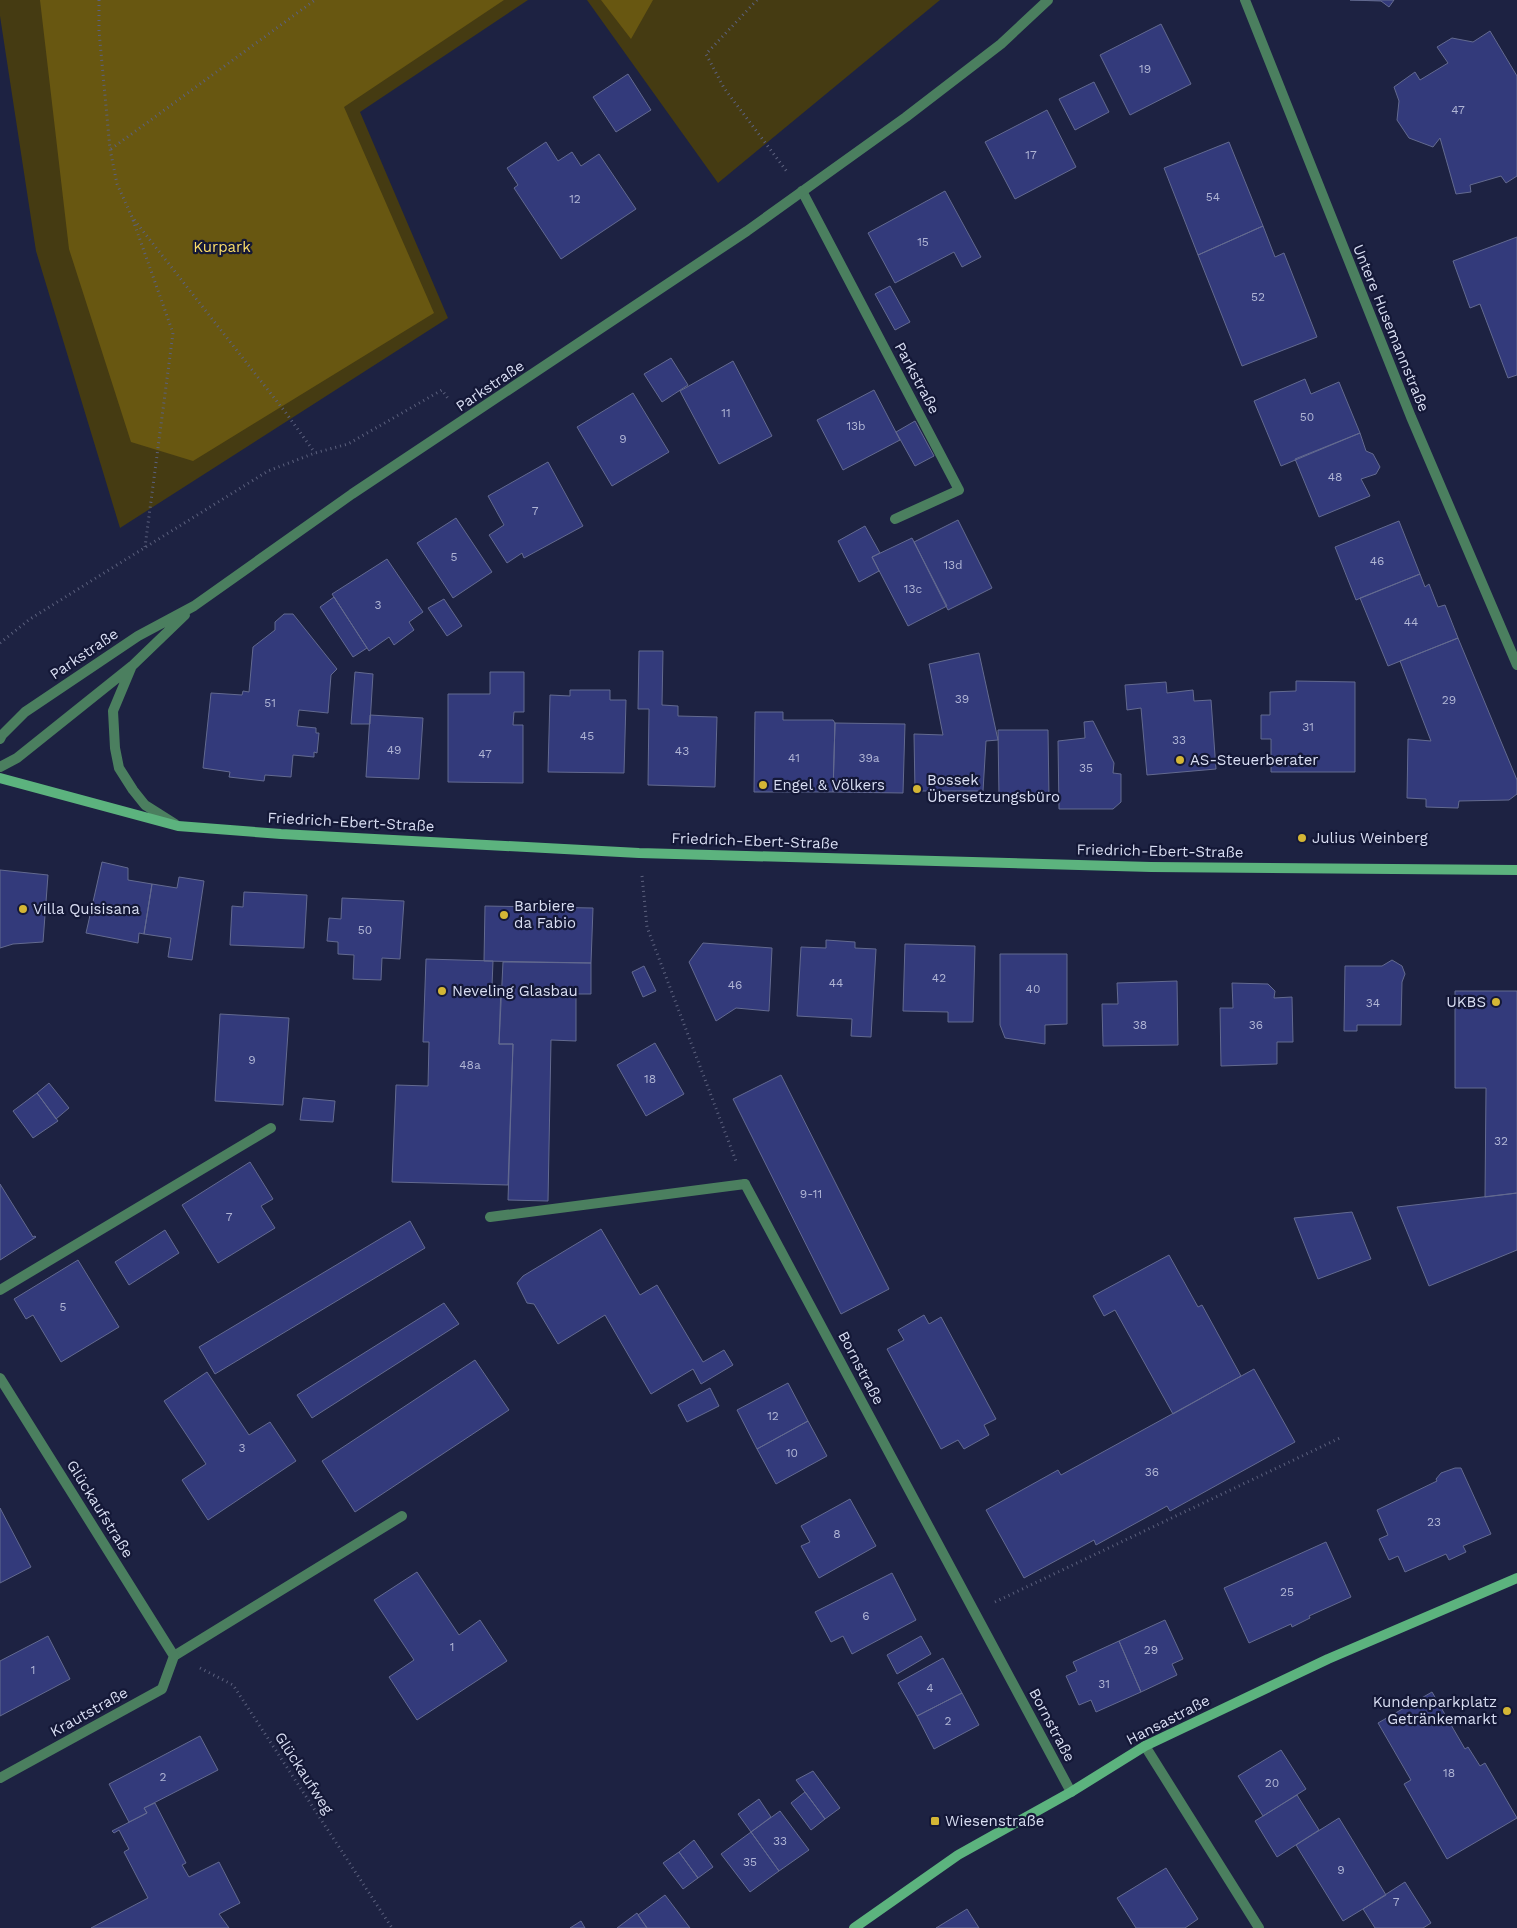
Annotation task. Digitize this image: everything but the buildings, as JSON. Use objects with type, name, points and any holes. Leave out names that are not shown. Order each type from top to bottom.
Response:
[{"type":"main road","name":"Friedrich-Ebert-Straße","points":[[0,778],[178,826],[281,834],[639,853],[1151,867],[1517,870]]},
{"type":"main road","name":"Hansastraße","points":[[854,1928],[958,1855],[1071,1792],[1145,1746],[1328,1659],[1517,1578]]},
{"type":"street","name":"Parkstraße","points":[[0,739],[25,712],[138,636],[194,606],[352,494],[747,231],[906,116],[1001,44],[1048,0]]},
{"type":"street","name":"Untere Husemannstraße","points":[[1245,0],[1411,417],[1517,665]]},
{"type":"street","name":"Parkstraße","points":[[802,191],[959,490],[895,519]]},
{"type":"street","name":"Parkstraße","points":[[0,767],[17,758],[132,666],[194,606]]},
{"type":"street","name":"Parkstraße","points":[[132,666],[113,712],[115,748],[119,768],[132,790],[145,804],[178,826]]},
{"type":"street","points":[[0,1290],[271,1128]]},
{"type":"street","points":[[490,1217],[745,1184]]},
{"type":"street","name":"Bornstraße","points":[[745,1184],[1071,1792]]},
{"type":"street","name":"Glückaufstraße","points":[[0,1378],[174,1656]]},
{"type":"street","points":[[174,1656],[402,1516]]},
{"type":"street","name":"Krautstraße","points":[[0,1778],[162,1689],[174,1656]]},
{"type":"street","points":[[1145,1746],[1259,1928]]},
{"type":"path","points":[[98,0],[110,149],[116,184],[132,217],[173,333],[145,547]]},
{"type":"path","points":[[110,149],[315,0]]},
{"type":"path","points":[[757,0],[706,54],[724,88],[802,191]]},
{"type":"path","points":[[132,217],[286,413],[315,453]]},
{"type":"path","points":[[0,643],[30,619],[268,471],[315,453],[348,444],[442,390],[465,420]]},
{"type":"path","points":[[639,853],[647,926],[745,1184]]},
{"type":"path","points":[[974,1612],[1342,1438]]},
{"type":"path","name":"Glückaufweg","points":[[174,1656],[233,1685],[392,1928]]},
{"type":"green space","name":"Kurpark","points":[[0,0],[528,0],[360,112],[448,318],[120,528],[36,251],[0,16]]},
{"type":"green space","name":"Kurpark","points":[[40,0],[504,0],[344,107],[434,313],[193,461],[131,442],[69,249]]},
{"type":"green space","points":[[587,0],[940,0],[718,183]]},
{"type":"green space","points":[[601,0],[653,0],[631,39]]},
{"type":"place","name":"AS-Steuerberater","points":[[1180,760]]},
{"type":"place","name":"Engel & Völkers","points":[[763,785]]},
{"type":"place","name":"Bossek Übersetzungsbüro","points":[[917,789]]},
{"type":"place","name":"Julius Weinberg","points":[[1302,838]]},
{"type":"place","name":"Villa Quisisana","points":[[23,909]]},
{"type":"place","name":"Barbiere da Fabio","points":[[504,915]]},
{"type":"place","name":"Neveling Glasbau","points":[[442,991]]},
{"type":"place","name":"UKBS","points":[[1496,1002]]},
{"type":"place","name":"Kundenparkplatz Getränkemarkt","points":[[1507,1711]]},
{"type":"place","name":"Wiesenstraße","points":[[935,1821]]}]
